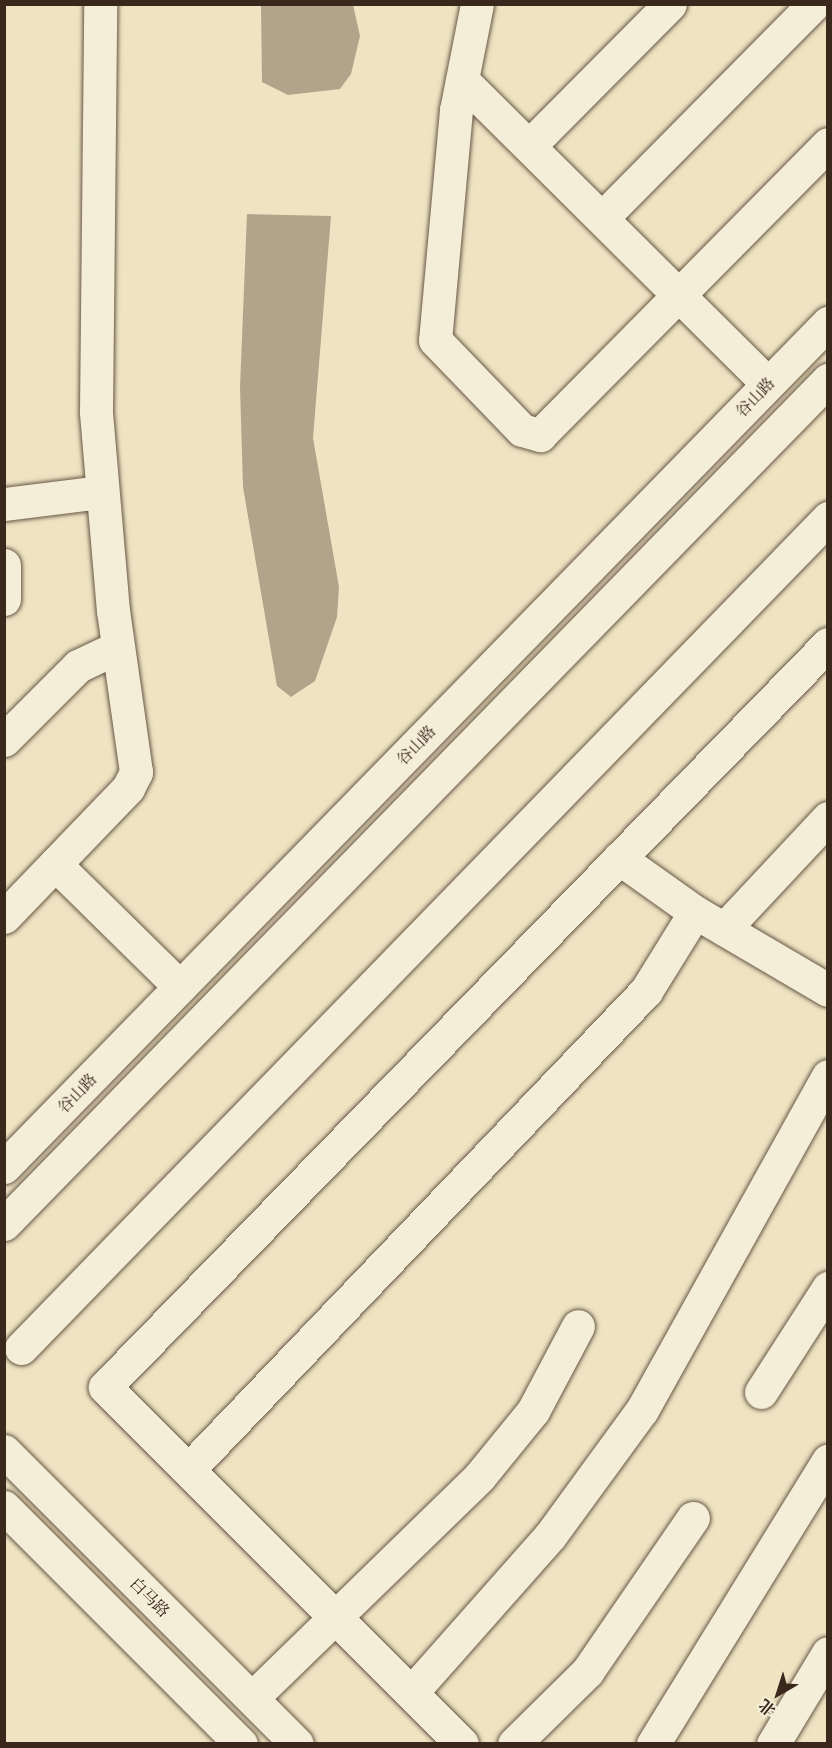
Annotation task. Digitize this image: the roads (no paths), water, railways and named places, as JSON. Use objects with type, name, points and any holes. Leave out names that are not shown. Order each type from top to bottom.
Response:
[{"type":"street","points":[[4,917],[128,788],[136,772],[118,647],[101,492],[93,338],[100,4]]},
{"type":"street","points":[[477,4],[462,80],[435,340],[522,430],[540,435],[828,144]]},
{"type":"street","points":[[529,146],[670,4]]},
{"type":"street","points":[[602,218],[814,4]]},
{"type":"street","points":[[462,80],[768,384]]},
{"type":"street","name":"谷山路","points":[[4,1167],[828,323]]},
{"type":"street","points":[[4,1224],[826,384]]},
{"type":"street","points":[[4,504],[101,492]]},
{"type":"street","points":[[21,1348],[828,518]]},
{"type":"street","points":[[4,565],[4,599]]},
{"type":"street","points":[[462,1743],[105,1387],[828,644]]},
{"type":"street","points":[[4,740],[78,666],[118,647]]},
{"type":"street","points":[[724,929],[828,818]]},
{"type":"street","points":[[620,858],[695,912],[828,990]]},
{"type":"street","points":[[55,864],[180,987]]},
{"type":"street","points":[[188,1470],[646,991],[695,912]]},
{"type":"street","points":[[411,1692],[543,1545],[642,1410],[828,1076]]},
{"type":"street","points":[[761,1392],[828,1288]]},
{"type":"street","points":[[252,1698],[509,1442],[553,1377],[578,1326]]},
{"type":"street","name":"白马路","points":[[4,1451],[297,1743]]},
{"type":"street","points":[[653,1743],[828,1461]]},
{"type":"street","points":[[4,1507],[241,1743]]},
{"type":"street","points":[[514,1743],[586,1672],[693,1518]]},
{"type":"street","points":[[773,1743],[828,1653]]}]
